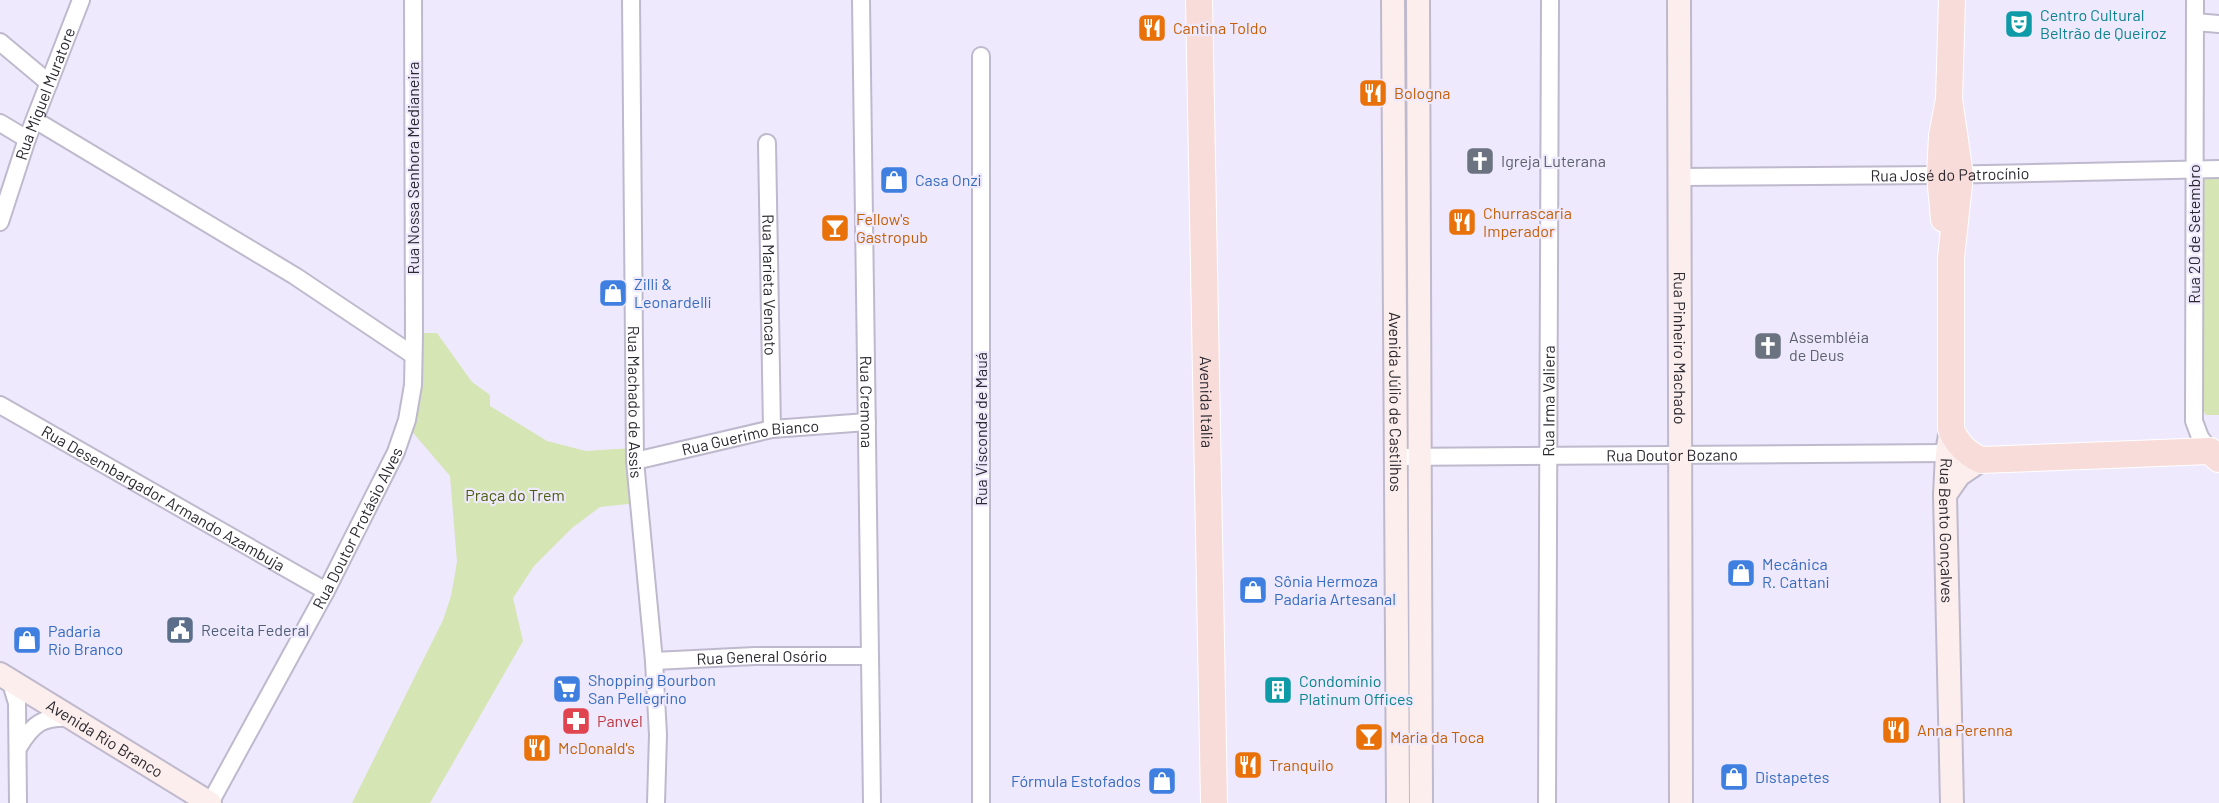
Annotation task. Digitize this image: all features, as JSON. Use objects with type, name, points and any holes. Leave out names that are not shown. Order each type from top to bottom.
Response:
[{"type":"main road","name":"Avenida Itália","points":[[1199,0],[1214,803]]},
{"type":"main road","name":"Rua Bento Gonçalves","points":[[1949,441],[1951,258],[1943,215],[1950,175],[1942,136],[1949,99],[1952,0]]},
{"type":"main road","points":[[1949,441],[1955,438],[1968,455],[1980,460],[2216,454]]},
{"type":"street","name":"Rua Miguel Muratore","points":[[0,222],[27,139],[81,0]]},
{"type":"street","name":"Rua Nossa Senhora Medianeira","points":[[412,0],[414,336]]},
{"type":"street","name":"Rua Machado de Assis","points":[[631,0],[636,462],[654,661],[658,735],[656,803]]},
{"type":"street","name":"Rua Cremona","points":[[861,0],[872,803]]},
{"type":"street","name":"Avenida Júlio de Castilhos","points":[[1393,0],[1398,803]]},
{"type":"street","name":"Avenida Júlio de Castilhos","points":[[1418,0],[1421,803]]},
{"type":"street","name":"Rua Irma Valiera","points":[[1547,803],[1550,0]]},
{"type":"street","name":"Rua Pinheiro Machado","points":[[1679,0],[1681,803]]},
{"type":"street","name":"Rua 20 de Setembro","points":[[2195,0],[2194,421],[2200,437],[2216,454]]},
{"type":"street","points":[[2195,22],[2219,24]]},
{"type":"street","points":[[1394,27],[1418,27]]},
{"type":"street","points":[[0,42],[49,83]]},
{"type":"street","name":"Rua Visconde de Mauá","points":[[981,56],[981,803]]},
{"type":"street","points":[[1394,112],[1418,113]]},
{"type":"street","points":[[36,120],[294,276],[413,355]]},
{"type":"street","points":[[0,123],[27,139]]},
{"type":"street","name":"Rua Marieta Vencato","points":[[767,143],[772,429]]},
{"type":"street","name":"Rua José do Patrocínio","points":[[1680,177],[1950,175],[2219,169]]},
{"type":"street","points":[[1395,195],[1419,195]]},
{"type":"street","points":[[1395,272],[1419,271]]},
{"type":"street","name":"Rua Doutor Protásio Alves","points":[[210,803],[326,591],[400,442],[407,420],[413,386],[414,336]]},
{"type":"street","points":[[1395,356],[1419,356]]},
{"type":"street","name":"Rua Desembargador Armando Azambuja","points":[[0,405],[326,591]]},
{"type":"street","name":"Rua Guerimo Bianco","points":[[636,462],[772,429],[867,422]]},
{"type":"street","name":"Rua Doutor Bozano","points":[[1396,457],[1680,454],[1949,441]]},
{"type":"street","name":"Rua Bento Gonçalves","points":[[1949,441],[1945,495],[1952,803]]},
{"type":"street","points":[[1945,495],[1959,475],[1980,460]]},
{"type":"street","points":[[1396,569],[1420,570]]},
{"type":"street","name":"Rua General Osório","points":[[654,661],[755,656],[870,656]]},
{"type":"street","points":[[1397,656],[1420,656]]},
{"type":"street","points":[[5,677],[17,703],[18,803]]},
{"type":"street","name":"Avenida Rio Branco","points":[[5,677],[210,803]]},
{"type":"street","points":[[18,748],[27,732],[37,723],[57,717],[73,718]]},
{"type":"street","points":[[1398,739],[1421,740]]},
{"type":"green space","points":[[2219,174],[2219,415],[2206,415],[2203,411],[2203,175]]},
{"type":"green space","name":"Praça do Trem","points":[[415,333],[437,333],[472,382],[490,395],[490,406],[547,441],[586,451],[632,448],[637,503],[600,507],[572,528],[534,566],[513,598],[523,641],[430,803],[352,803],[443,620],[451,596],[457,562],[450,476],[409,428]]},
{"type":"place","name":"Centro Cultural Beltrão de Queiroz","points":[[2019,24]]},
{"type":"place","name":"Cantina Toldo","points":[[1152,28]]},
{"type":"place","name":"Bologna","points":[[1373,93]]},
{"type":"place","name":"Igreja Luterana","points":[[1480,161]]},
{"type":"place","name":"Casa Onzi","points":[[894,180]]},
{"type":"place","name":"Churrascaria Imperador","points":[[1462,222]]},
{"type":"place","name":"Fellow's Gastropub","points":[[835,228]]},
{"type":"place","name":"Zilli & Leonardelli","points":[[613,293]]},
{"type":"place","name":"Assembléia de Deus","points":[[1768,346]]},
{"type":"place","name":"Mecânica R. Cattani","points":[[1741,573]]},
{"type":"place","name":"Sônia Hermoza Padaria Artesanal","points":[[1253,590]]},
{"type":"place","name":"Receita Federal","points":[[180,630]]},
{"type":"place","name":"Padaria Rio Branco","points":[[27,640]]},
{"type":"place","name":"Shopping Bourbon San Pellegrino","points":[[567,689]]},
{"type":"place","name":"Condomínio Platinum Offices","points":[[1278,690]]},
{"type":"place","name":"Panvel","points":[[576,721]]},
{"type":"place","name":"Anna Perenna","points":[[1896,730]]},
{"type":"place","name":"Maria da Toca","points":[[1369,737]]},
{"type":"place","name":"McDonald's","points":[[537,748]]},
{"type":"place","name":"Tranquilo","points":[[1248,765]]},
{"type":"place","name":"Distapetes","points":[[1734,777]]},
{"type":"place","name":"Fórmula Estofados","points":[[1162,781]]}]
